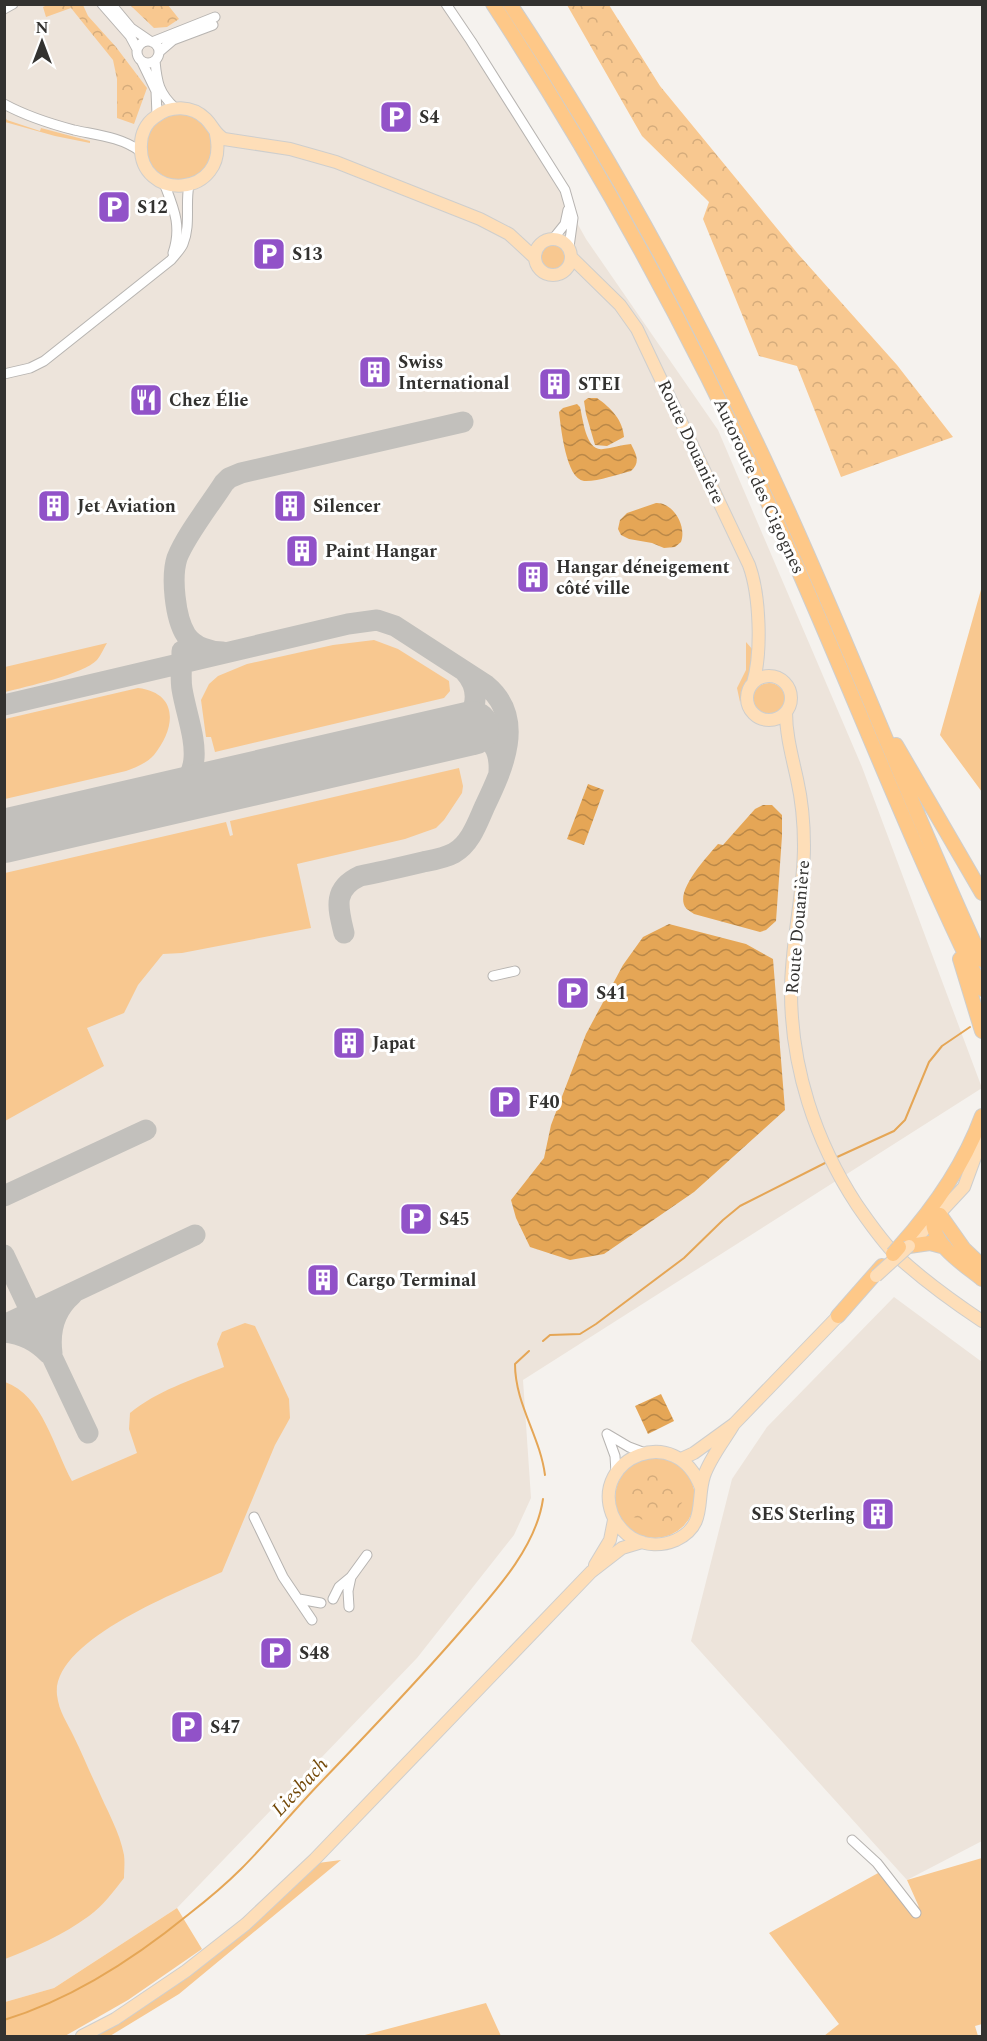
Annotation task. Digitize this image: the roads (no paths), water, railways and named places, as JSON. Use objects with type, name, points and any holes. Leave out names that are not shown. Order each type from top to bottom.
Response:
[{"type":"highway","name":"Autoroute des Cigognes","points":[[493,4],[531,62],[630,230],[711,382],[789,549],[946,917],[982,989]]},
{"type":"highway","name":"Autoroute des Cigognes","points":[[510,4],[543,54],[643,222],[724,376],[774,480],[873,705],[910,800],[982,960]]},
{"type":"highway","points":[[873,705],[982,893]]},
{"type":"highway","points":[[946,917],[982,1003]]},
{"type":"highway","points":[[946,917],[982,1031]]},
{"type":"highway","points":[[838,1316],[888,1260],[904,1246],[947,1187],[973,1141],[982,1116]]},
{"type":"highway","points":[[937,1218],[937,1236],[945,1247],[982,1279]]},
{"type":"highway","points":[[937,1218],[982,1266]]},
{"type":"highway","points":[[904,1246],[930,1243],[945,1247]]},
{"type":"main road","points":[[216,134],[218,154],[211,170],[205,177],[189,185],[177,186],[164,183],[148,171],[140,151],[145,128],[157,115],[175,108],[186,109],[205,117],[216,134],[224,140],[290,149],[325,158],[463,211],[509,234],[535,258]]},
{"type":"main road","points":[[218,154],[255,144]]},
{"type":"main road","points":[[509,234],[564,242],[570,252],[569,266],[561,273],[547,274],[538,268],[535,258],[536,249],[548,240]]},
{"type":"main road","name":"Route Douanière","points":[[570,252],[620,305],[637,329],[745,556],[755,589],[758,652],[753,683]]},
{"type":"main road","name":"Route Douanière","points":[[561,273],[580,276],[597,283]]},
{"type":"main road","points":[[758,652],[774,676],[788,689],[790,700],[786,712],[781,717],[768,720],[756,716],[748,705],[748,692],[753,683],[774,676]]},
{"type":"main road","name":"Route Douanière","points":[[786,712],[790,753],[800,795],[804,847],[792,961],[792,1014],[800,1072],[813,1119],[827,1154],[869,1222],[895,1253],[943,1295],[982,1322]]},
{"type":"main road","name":"Route Douanière","points":[[768,720],[790,753]]},
{"type":"main road","points":[[681,1458],[694,1453],[734,1424],[904,1246],[937,1218],[964,1187],[982,1138]]},
{"type":"main road","points":[[701,1488],[705,1474],[734,1424]]},
{"type":"main road","points":[[658,1451],[681,1458],[697,1476],[701,1488],[702,1503],[696,1521],[687,1532],[678,1539],[654,1544],[642,1542],[621,1530],[610,1508],[611,1484],[616,1473],[629,1460],[645,1453],[658,1451]]},
{"type":"main road","points":[[591,1572],[610,1540],[614,1520]]},
{"type":"main road","points":[[81,2037],[115,2019],[186,1971],[246,1924],[315,1859],[591,1572],[622,1548],[642,1542]]},
{"type":"street","points":[[4,9],[14,4]]},
{"type":"street","points":[[102,4],[130,36],[137,49],[137,56],[156,91],[157,115]]},
{"type":"street","points":[[111,4],[131,28],[157,46],[158,84],[164,98],[175,108]]},
{"type":"street","points":[[446,4],[565,190],[573,218],[570,252]]},
{"type":"street","points":[[137,49],[141,44],[214,21],[173,39],[148,64],[142,62]]},
{"type":"street","points":[[4,104],[19,112],[62,126],[130,144],[140,151]]},
{"type":"street","points":[[164,183],[176,217],[178,238],[171,260]]},
{"type":"street","points":[[4,374],[30,368],[49,357],[171,260],[183,245],[188,224],[189,185]]},
{"type":"street","points":[[548,240],[565,224],[570,205]]},
{"type":"street","points":[[493,976],[515,971]]},
{"type":"street","points":[[616,1473],[615,1456],[607,1434],[645,1453]]},
{"type":"street","points":[[254,1517],[283,1577],[312,1620]]},
{"type":"street","points":[[333,1599],[339,1587],[351,1577],[367,1555]]},
{"type":"street","points":[[349,1607],[348,1591],[351,1577]]},
{"type":"street","points":[[299,1599],[321,1603]]},
{"type":"street","points":[[852,1840],[877,1863],[916,1913]]},
{"type":"water","points":[[588,398],[597,398],[611,410],[619,420],[624,437],[607,446],[595,445],[584,401]]},
{"type":"water","points":[[577,404],[580,407],[586,434],[597,449],[631,444],[637,461],[631,471],[608,478],[584,481],[573,472],[565,452],[559,412],[563,408]]},
{"type":"water","points":[[656,503],[668,506],[680,522],[681,542],[675,547],[664,548],[652,543],[629,539],[621,535],[618,529],[620,520],[627,513]]},
{"type":"water","points":[[588,784],[604,790],[584,845],[567,839]]},
{"type":"water","points":[[763,805],[772,805],[782,815],[776,921],[760,932],[694,914],[686,909],[683,901],[684,893],[700,865],[718,844],[723,845],[755,809]]},
{"type":"water","points":[[669,924],[746,944],[773,959],[785,1110],[694,1192],[604,1254],[570,1260],[530,1247],[516,1218],[511,1200],[544,1158],[551,1125],[586,1034],[623,965],[643,937]]},
{"type":"water","points":[[661,1394],[674,1421],[648,1434],[635,1406]]},
{"type":"waterway","points":[[835,1158],[894,1131],[905,1120],[929,1062],[942,1046],[970,1027]]},
{"type":"waterway","points":[[543,1341],[550,1335],[580,1334],[596,1324],[684,1258],[740,1206],[827,1162]]},
{"type":"waterway","points":[[529,1351],[515,1364],[516,1379],[545,1475]]},
{"type":"waterway","name":"Liesbach","points":[[4,2020],[54,2001],[102,1976],[147,1947],[235,1875],[409,1689],[498,1587],[532,1536],[543,1499]]},
{"type":"place","name":"S4","points":[[396,117]]},
{"type":"place","name":"S12","points":[[114,207]]},
{"type":"place","name":"S13","points":[[269,254]]},
{"type":"place","name":"Swiss International","points":[[375,372]]},
{"type":"place","name":"STEI","points":[[555,384]]},
{"type":"place","name":"Chez Élie","points":[[146,400]]},
{"type":"place","name":"Jet Aviation","points":[[54,506]]},
{"type":"place","name":"Silencer","points":[[290,506]]},
{"type":"place","name":"Paint Hangar","points":[[302,551]]},
{"type":"place","name":"Hangar déneigement côté ville","points":[[533,577]]},
{"type":"place","name":"S41","points":[[573,993]]},
{"type":"place","name":"Japat","points":[[349,1043]]},
{"type":"place","name":"F40","points":[[505,1102]]},
{"type":"place","name":"S45","points":[[416,1219]]},
{"type":"place","name":"Cargo Terminal","points":[[323,1280]]},
{"type":"place","name":"SES Sterling","points":[[878,1514]]},
{"type":"place","name":"S48","points":[[276,1653]]},
{"type":"place","name":"S47","points":[[187,1727]]}]
